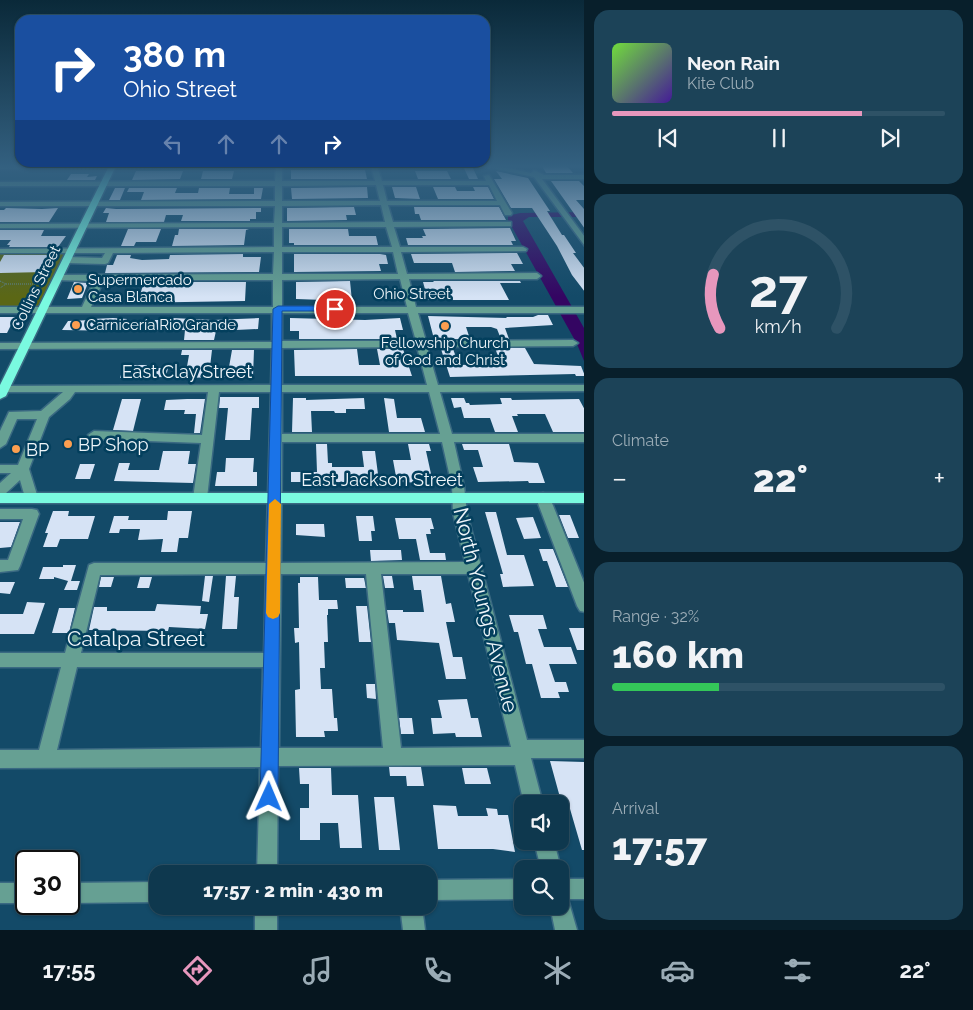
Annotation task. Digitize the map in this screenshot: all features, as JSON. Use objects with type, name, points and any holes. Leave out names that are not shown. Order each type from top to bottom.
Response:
[{"type":"main road","name":"Collins Street","points":[[1,391],[92,209]]},
{"type":"main road","name":"East Jackson Street","points":[[1,498],[584,498]]},
{"type":"street","points":[[59,226],[63,210],[66,209]]},
{"type":"street","points":[[267,865],[279,209]]},
{"type":"street","name":"North Youngs Avenue","points":[[386,209],[447,439],[459,498],[460,513],[532,795]]},
{"type":"street","points":[[506,209],[508,213]]},
{"type":"street","points":[[560,209],[584,244]]},
{"type":"street","points":[[0,226],[508,224]]},
{"type":"street","points":[[40,233],[80,234]]},
{"type":"street","points":[[0,251],[523,249]]},
{"type":"street","points":[[67,260],[105,261],[110,251]]},
{"type":"street","points":[[72,275],[80,260]]},
{"type":"street","points":[[59,275],[102,278],[537,276]]},
{"type":"street","points":[[86,309],[96,284],[102,278]]},
{"type":"street","name":"Ohio Street","points":[[0,310],[580,310]]},
{"type":"street","points":[[0,346],[573,343]]},
{"type":"street","name":"East Clay Street","points":[[1,391],[71,389],[584,388]]},
{"type":"street","points":[[1,498],[23,469],[44,415],[66,397],[71,389]]},
{"type":"street","points":[[200,498],[214,389]]},
{"type":"street","points":[[0,444],[13,415],[44,415]]},
{"type":"street","points":[[94,435],[208,439]]},
{"type":"street","points":[[276,438],[584,438]]},
{"type":"street","points":[[0,469],[23,469]]},
{"type":"street","points":[[23,469],[32,498]]},
{"type":"street","points":[[543,498],[584,606]]},
{"type":"street","points":[[0,514],[32,514],[13,566],[0,566]]},
{"type":"street","points":[[373,568],[393,757]]},
{"type":"street","points":[[46,758],[94,569],[474,568]]},
{"type":"street","name":"Catalpa Street","points":[[0,660],[272,660]]},
{"type":"street","points":[[0,759],[393,757],[584,748]]},
{"type":"street","points":[[437,890],[514,889]]},
{"type":"street","points":[[569,889],[584,889]]},
{"type":"street","points":[[80,893],[149,892]]},
{"type":"street","points":[[0,893],[15,893]]},
{"type":"street","points":[[266,915],[266,930]]},
{"type":"street","points":[[412,915],[414,930]]},
{"type":"street","points":[[562,915],[566,930]]},
{"type":"path","points":[[0,281],[6,284],[42,284]]},
{"type":"path","points":[[0,288],[6,284]]},
{"type":"green space","points":[[0,252],[70,252],[40,308],[0,308]]},
{"type":"shaded area","points":[[584,212],[584,217],[529,217],[523,221],[584,328],[584,361],[577,344],[508,220],[508,216],[520,213]]},
{"type":"building","points":[[57,209],[49,222],[0,222],[0,210]]},
{"type":"building","points":[[105,209],[261,209],[261,212],[256,212],[256,219],[250,219],[250,221],[181,221],[183,215],[166,215],[164,222],[106,222],[109,213],[103,213]]},
{"type":"building","points":[[287,209],[355,209],[356,215],[346,215],[347,220],[287,221]]},
{"type":"building","points":[[414,209],[500,209],[506,220],[421,220],[419,214],[415,214]]},
{"type":"building","points":[[533,209],[550,211],[547,211],[584,268],[584,291],[572,275],[557,246]]},
{"type":"building","points":[[571,209],[584,209],[584,228]]},
{"type":"building","points":[[510,228],[516,241],[511,241],[513,245],[408,245],[406,238],[423,238],[422,236],[426,236],[423,229]]},
{"type":"building","points":[[128,229],[161,229],[156,242],[136,242],[134,246],[121,246]]},
{"type":"building","points":[[179,229],[249,229],[246,230],[244,245],[172,246]]},
{"type":"building","points":[[289,229],[348,229],[349,236],[376,236],[378,245],[294,245],[294,243],[289,243]]},
{"type":"building","points":[[0,230],[44,230],[41,236],[66,236],[58,247],[9,247],[10,245],[7,245],[11,240],[0,240]]},
{"type":"building","points":[[517,253],[523,264],[511,264],[515,271],[455,272],[452,263],[414,263],[411,254]]},
{"type":"building","points":[[243,254],[243,257],[261,257],[259,272],[105,273],[107,265],[113,265],[117,255],[131,255],[130,258],[142,260],[169,259],[170,255]]},
{"type":"building","points":[[294,254],[380,254],[386,255],[388,264],[379,264],[381,271],[294,272]]},
{"type":"building","points":[[4,255],[54,255],[45,272],[0,273],[0,262]]},
{"type":"building","points":[[350,281],[352,301],[296,299],[296,282]]},
{"type":"building","points":[[520,281],[521,283],[500,283],[509,300],[428,300],[423,282]]},
{"type":"building","name":"Supermercado Casa Blanca","points":[[74,282],[88,283],[82,298],[67,299]]},
{"type":"building","points":[[144,282],[246,282],[245,301],[125,303],[128,295],[140,295]]},
{"type":"building","points":[[548,315],[553,325],[505,328],[509,339],[501,339],[497,329],[491,327],[466,327],[470,339],[434,339],[428,316],[507,318],[533,317]]},
{"type":"building","points":[[0,317],[23,317],[19,325],[11,325],[7,333],[0,333]]},
{"type":"building","points":[[172,318],[213,320],[259,318],[258,329],[216,331],[214,340],[184,340],[185,330],[152,330],[155,320],[171,320]]},
{"type":"building","points":[[290,318],[365,320],[400,318],[403,330],[395,330],[397,339],[299,339],[299,331],[290,331]]},
{"type":"building","points":[[127,319],[121,331],[62,330],[68,321]]},
{"type":"building","points":[[495,348],[525,348],[534,364],[581,366],[584,376],[576,376],[575,374],[450,377],[441,349],[453,349],[459,365],[501,364]]},
{"type":"building","points":[[357,349],[359,365],[380,365],[377,349],[403,349],[412,376],[295,376],[294,350]]},
{"type":"building","points":[[182,350],[212,350],[210,367],[229,367],[232,350],[254,350],[253,376],[185,378],[189,355],[181,355]]},
{"type":"building","points":[[124,365],[147,365],[146,368],[168,368],[166,377],[120,378]]},
{"type":"building","points":[[220,397],[259,397],[259,408],[252,408],[250,440],[225,440],[228,408],[219,408]]},
{"type":"building","points":[[293,398],[306,398],[306,400],[364,398],[365,409],[346,409],[346,413],[311,411],[312,432],[292,432]]},
{"type":"building","points":[[384,398],[394,399],[397,418],[421,418],[425,432],[389,432]]},
{"type":"building","points":[[451,398],[464,398],[466,403],[470,405],[502,404],[500,398],[511,398],[512,400],[579,399],[584,408],[584,432],[553,432],[545,414],[517,414],[518,416],[512,416],[518,432],[495,432],[490,418],[464,418],[461,407],[454,408]]},
{"type":"building","points":[[122,399],[141,399],[133,431],[113,430]]},
{"type":"building","points":[[205,399],[200,433],[194,433],[196,414],[184,414],[185,410],[164,410],[166,400]]},
{"type":"building","points":[[316,444],[327,444],[328,463],[332,463],[332,467],[364,467],[362,451],[375,451],[379,482],[333,482],[333,484],[321,484],[321,482],[291,482],[291,472],[317,472]]},
{"type":"building","points":[[408,444],[429,444],[431,451],[426,451],[433,483],[397,482],[393,460],[411,460]]},
{"type":"building","points":[[462,444],[509,444],[514,462],[538,463],[545,483],[529,483],[528,481],[478,482],[473,467],[483,467],[478,450],[464,450]]},
{"type":"building","points":[[163,451],[190,451],[188,464],[196,464],[193,483],[114,481],[119,463],[130,463],[128,470],[159,470]]},
{"type":"building","points":[[226,458],[254,458],[253,472],[257,472],[257,486],[215,486],[217,472],[225,472]]},
{"type":"building","points":[[80,464],[95,464],[90,479],[75,479]]},
{"type":"building","points":[[53,511],[69,511],[68,516],[95,516],[88,539],[60,539],[57,547],[43,547],[48,533],[45,533]]},
{"type":"building","points":[[168,511],[192,511],[188,538],[179,538],[177,552],[161,552],[163,539],[138,540],[140,529],[120,529],[119,533],[109,533],[114,516],[129,516],[128,520],[167,520]]},
{"type":"building","points":[[485,512],[496,512],[507,555],[524,555],[534,586],[503,587],[500,574],[503,574]]},
{"type":"building","points":[[559,515],[570,515],[579,538],[568,538]]},
{"type":"building","points":[[356,516],[373,516],[375,531],[371,531],[372,541],[359,541]]},
{"type":"building","points":[[533,517],[541,538],[524,539],[516,518]]},
{"type":"building","points":[[395,518],[431,518],[434,529],[430,529],[431,534],[426,534],[430,553],[445,553],[446,560],[420,560],[416,539],[399,539]]},
{"type":"building","points":[[0,522],[20,522],[11,547],[0,548]]},
{"type":"building","points":[[296,524],[324,524],[325,537],[296,535]]},
{"type":"building","points":[[539,549],[553,549],[568,587],[556,587],[547,561],[543,561]]},
{"type":"building","points":[[370,550],[401,550],[402,560],[371,561]]},
{"type":"building","points":[[63,565],[76,565],[71,581],[80,581],[77,590],[64,590],[68,581],[54,577],[54,579],[39,579],[43,567],[63,567]]},
{"type":"building","points":[[205,576],[213,576],[209,602],[202,601]]},
{"type":"building","points":[[226,576],[236,576],[234,597],[239,597],[237,629],[222,629]]},
{"type":"building","points":[[383,576],[392,576],[394,588],[385,588]]},
{"type":"building","points":[[412,576],[441,576],[446,604],[451,603],[455,622],[446,622],[453,657],[462,657],[466,679],[446,679],[439,643],[397,640],[395,623],[389,623],[387,610],[424,612],[421,590],[414,590]]},
{"type":"building","points":[[101,577],[114,577],[111,587],[99,587]]},
{"type":"building","points":[[140,577],[152,577],[149,588],[137,588]]},
{"type":"building","points":[[300,577],[318,577],[319,600],[337,600],[338,609],[328,609],[328,642],[324,642],[325,668],[320,668],[321,689],[332,689],[334,718],[337,718],[338,731],[324,731],[325,737],[296,737],[295,690],[300,689],[299,642],[295,643],[294,628],[299,628],[298,583],[300,583]]},
{"type":"building","points":[[345,578],[364,578],[366,588],[346,588]]},
{"type":"building","points":[[0,582],[15,582],[10,594],[0,593]]},
{"type":"building","points":[[27,602],[45,603],[34,634],[0,634],[0,614],[23,614]]},
{"type":"building","points":[[157,604],[201,606],[200,614],[208,614],[205,629],[169,627],[168,631],[89,630],[94,607],[107,607],[107,611],[155,611]]},
{"type":"building","points":[[356,606],[367,606],[371,642],[359,642]]},
{"type":"building","points":[[59,608],[75,608],[69,633],[52,633]]},
{"type":"building","points":[[509,615],[543,615],[547,629],[538,629],[544,647],[571,647],[577,664],[549,664],[555,682],[566,682],[569,692],[558,692],[560,698],[541,698],[532,664],[526,664],[518,632],[514,632]]},
{"type":"building","points":[[569,628],[584,628],[584,650],[577,650]]},
{"type":"building","points":[[366,684],[375,684],[376,699],[367,698]]},
{"type":"building","points":[[467,699],[471,718],[478,718],[482,737],[456,737],[455,733],[433,734],[431,718],[442,718],[438,700]]},
{"type":"building","points":[[399,718],[412,718],[414,734],[401,734]]},
{"type":"building","points":[[550,761],[584,762],[584,850],[582,850],[569,805],[569,795],[559,795]]},
{"type":"building","points":[[389,767],[421,767],[424,786],[407,786],[406,776],[390,776]]},
{"type":"building","points":[[299,768],[331,768],[332,795],[358,795],[362,848],[340,848],[338,823],[320,823],[320,840],[300,840],[300,808],[309,808],[309,784],[300,784]]},
{"type":"building","points":[[462,768],[487,768],[491,784],[465,784]]},
{"type":"building","points":[[374,797],[394,797],[400,850],[379,850]]},
{"type":"building","points":[[433,805],[456,806],[458,816],[488,816],[486,808],[497,809],[498,815],[508,815],[515,852],[493,849],[438,849]]},
{"type":"slow traffic","points":[[273,613],[275,504]]},
{"type":"place","name":"Supermercado Casa Blanca","points":[[78,289]]},
{"type":"place","name":"Carnicería Rio Grande","points":[[76,325]]},
{"type":"place","name":"Fellowship Church of God and Christ","points":[[445,326]]},
{"type":"place","name":"BP Shop","points":[[68,444]]},
{"type":"place","name":"BP","points":[[16,449]]},
{"type":"route","points":[[269,797],[278,309],[335,309]]}]
